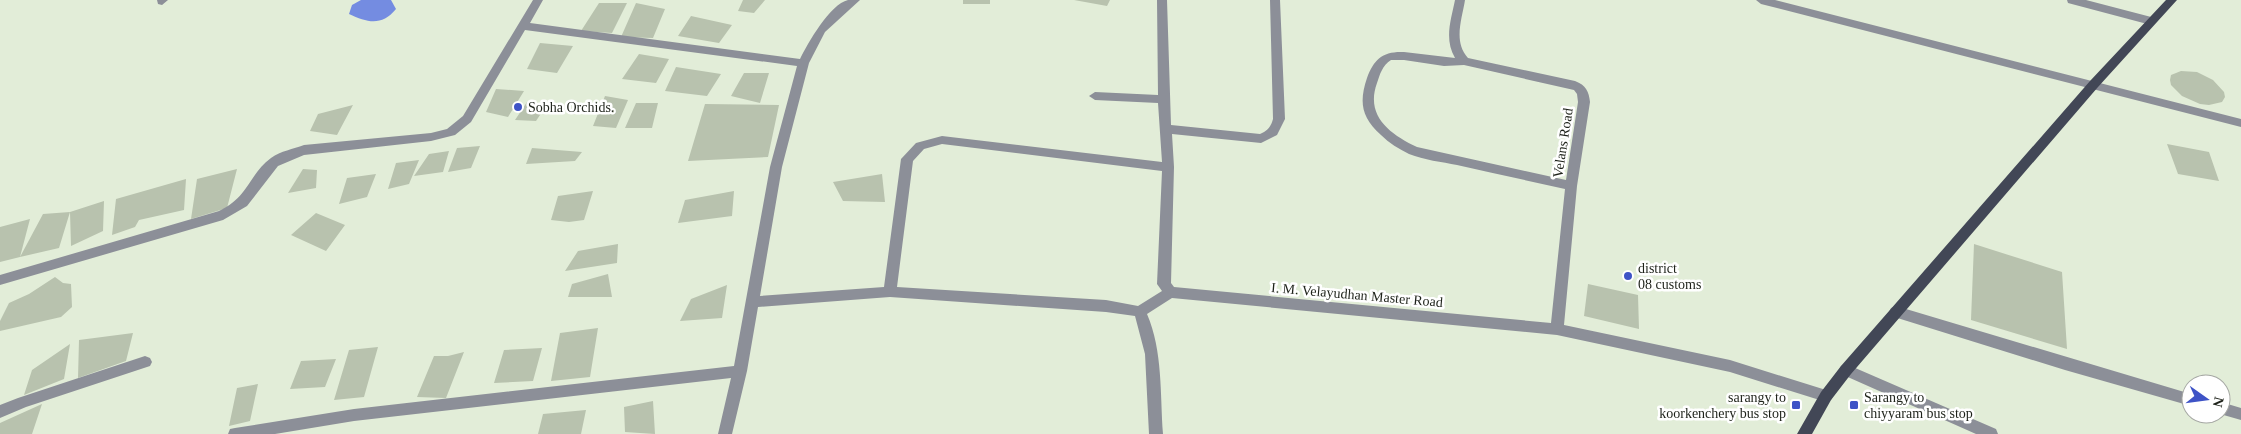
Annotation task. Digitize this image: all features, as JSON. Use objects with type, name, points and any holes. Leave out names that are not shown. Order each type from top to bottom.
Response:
[{"type":"main road","points":[[1804,434],[1826,396],[1846,370],[2094,84],[2172,0]]},
{"type":"street","points":[[0,280],[208,221],[227,213],[245,200],[270,165],[287,154],[304,150],[431,137],[451,132],[467,119],[538,0]]},
{"type":"street","points":[[725,434],[740,371],[776,167],[803,63],[821,30],[844,7],[855,0]]},
{"type":"street","points":[[752,302],[890,292],[1113,306],[1140,312],[1170,292],[1164,284],[1168,167],[1164,99],[1162,0]]},
{"type":"street","points":[[1166,129],[1261,139],[1271,135],[1277,127],[1279,119],[1276,0]]},
{"type":"street","points":[[1460,0],[1453,46],[1456,55],[1464,61]]},
{"type":"street","points":[[1761,0],[2241,123]]},
{"type":"street","points":[[2072,0],[2151,21]]},
{"type":"street","points":[[522,26],[803,63]]},
{"type":"street","points":[[1464,61],[1453,64],[1395,56],[1386,58],[1378,65],[1366,99],[1377,124],[1395,142],[1414,151],[1571,186]]},
{"type":"street","name":"Velans Road","points":[[1464,61],[1567,83],[1578,86],[1583,91],[1584,102],[1571,186],[1557,328]]},
{"type":"street","points":[[1095,96],[1164,99]]},
{"type":"street","points":[[890,292],[907,159],[920,146],[942,140],[1168,167]]},
{"type":"street","name":"I. M. Velayudhan Master Road","points":[[1170,292],[1557,328],[1730,366],[1826,396]]},
{"type":"street","points":[[1140,312],[1146,322],[1150,342],[1156,434]]},
{"type":"street","points":[[1896,312],[2181,397]]},
{"type":"street","points":[[0,412],[23,402],[145,362]]},
{"type":"street","points":[[1846,370],[1991,434]]},
{"type":"street","points":[[235,434],[354,415],[740,371]]},
{"type":"water","points":[[361,0],[391,0],[396,9],[385,18],[374,21],[349,14],[352,5]]},
{"type":"building","points":[[743,0],[765,0],[754,13],[738,11]]},
{"type":"building","points":[[963,0],[990,0],[990,4],[963,4]]},
{"type":"building","points":[[1074,0],[1110,0],[1107,6]]},
{"type":"building","points":[[599,3],[627,3],[612,33],[581,31]]},
{"type":"building","points":[[636,3],[665,9],[653,38],[621,37]]},
{"type":"building","points":[[691,16],[732,25],[719,43],[678,36]]},
{"type":"building","points":[[540,43],[573,46],[557,73],[527,69]]},
{"type":"building","points":[[639,54],[669,59],[656,83],[622,79]]},
{"type":"building","points":[[676,67],[721,74],[707,96],[665,91]]},
{"type":"building","points":[[2181,71],[2197,72],[2213,80],[2224,92],[2225,97],[2222,102],[2209,105],[2200,104],[2182,96],[2171,85],[2170,80],[2171,75]]},
{"type":"building","points":[[744,73],[769,73],[760,103],[731,96]]},
{"type":"building","points":[[496,89],[524,91],[508,117],[486,112]]},
{"type":"building","points":[[605,96],[628,100],[616,128],[593,126]]},
{"type":"building","points":[[527,102],[544,109],[536,121],[515,120]]},
{"type":"building","points":[[636,103],[658,103],[652,128],[625,128]]},
{"type":"building","points":[[705,104],[779,105],[768,157],[688,161]]},
{"type":"building","points":[[353,105],[337,135],[310,131],[318,114]]},
{"type":"building","points":[[2167,144],[2209,152],[2219,181],[2178,174]]},
{"type":"building","points":[[480,146],[471,168],[448,172],[457,148]]},
{"type":"building","points":[[532,148],[582,152],[575,161],[526,164]]},
{"type":"building","points":[[449,151],[443,172],[414,176],[429,154]]},
{"type":"building","points":[[419,160],[409,184],[388,189],[396,163]]},
{"type":"building","points":[[237,169],[227,208],[191,219],[197,179]]},
{"type":"building","points":[[303,169],[317,170],[316,188],[288,193]]},
{"type":"building","points":[[376,174],[367,197],[339,204],[347,178]]},
{"type":"building","points":[[882,174],[885,202],[843,201],[833,182]]},
{"type":"building","points":[[186,179],[184,210],[139,220],[135,227],[112,235],[116,199]]},
{"type":"building","points":[[593,191],[584,220],[569,222],[551,220],[558,196]]},
{"type":"building","points":[[734,191],[732,216],[678,223],[685,200]]},
{"type":"building","points":[[104,201],[103,231],[71,246],[70,212]]},
{"type":"building","points":[[70,212],[59,248],[20,257],[43,214]]},
{"type":"building","points":[[316,213],[345,225],[326,251],[291,235]]},
{"type":"building","points":[[30,219],[20,257],[0,262],[0,227]]},
{"type":"building","points":[[618,244],[617,263],[565,271],[578,251]]},
{"type":"building","points":[[1974,244],[2062,272],[2067,349],[1971,320]]},
{"type":"building","points":[[608,274],[612,297],[568,297],[572,284]]},
{"type":"building","points":[[55,277],[63,283],[71,284],[72,307],[61,317],[0,331],[0,321],[9,303],[29,294]]},
{"type":"building","points":[[1588,284],[1638,295],[1639,329],[1584,316]]},
{"type":"building","points":[[727,285],[722,318],[680,321],[691,299]]},
{"type":"building","points":[[598,328],[590,377],[551,381],[560,333]]},
{"type":"building","points":[[133,333],[126,361],[78,378],[79,340]]},
{"type":"building","points":[[70,344],[64,379],[24,395],[32,370]]},
{"type":"building","points":[[378,347],[364,397],[334,400],[349,350]]},
{"type":"building","points":[[542,348],[533,381],[494,383],[504,350]]},
{"type":"building","points":[[464,352],[446,398],[417,397],[434,356],[448,356]]},
{"type":"building","points":[[336,359],[325,387],[290,389],[301,361]]},
{"type":"building","points":[[258,384],[250,421],[229,426],[237,388]]},
{"type":"building","points":[[653,401],[655,434],[625,432],[624,407]]},
{"type":"building","points":[[42,404],[32,434],[0,434],[0,423]]},
{"type":"building","points":[[586,410],[581,434],[538,434],[543,414]]},
{"type":"place","name":"Sobha Orchids.","points":[[518,107]]},
{"type":"place","name":"district 08 customs","points":[[1628,276]]},
{"type":"place","name":"sarangy to koorkenchery bus stop","points":[[1796,405]]},
{"type":"place","name":"Sarangy to chiyyaram bus stop","points":[[1854,405]]}]
